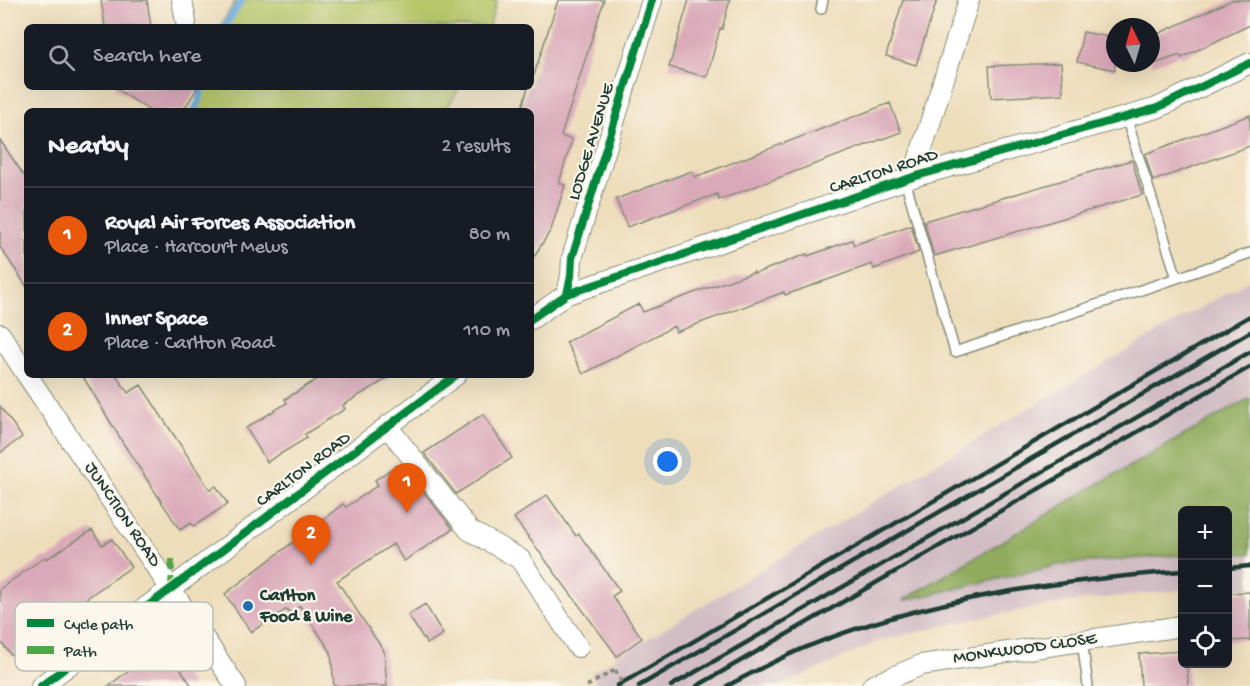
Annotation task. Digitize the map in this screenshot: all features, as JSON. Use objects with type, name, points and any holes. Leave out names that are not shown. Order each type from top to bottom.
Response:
[{"type":"street","points":[[182,0],[186,22]]},
{"type":"street","name":"LODGE AVENUE","points":[[567,294],[572,276],[572,258],[652,0]]},
{"type":"street","points":[[909,178],[969,0]]},
{"type":"street","name":"CARLTON ROAD","points":[[534,318],[567,294],[909,178],[1157,108],[1250,63]]},
{"type":"street","name":"JUNCTION ROAD","points":[[0,334],[24,368]]},
{"type":"street","name":"JUNCTION ROAD","points":[[31,378],[180,602]]},
{"type":"street","name":"CARLTON ROAD","points":[[154,602],[452,378]]},
{"type":"street","points":[[387,426],[469,530],[520,559],[578,647]]},
{"type":"street","name":"MONKWOOD CLOSE","points":[[872,686],[921,665],[1178,627]]},
{"type":"street","name":"JUNCTION ROAD","points":[[213,652],[236,686]]},
{"type":"street","name":"CARLTON ROAD","points":[[41,686],[61,671]]},
{"type":"lane","points":[[1126,117],[1177,278]]},
{"type":"lane","points":[[909,178],[955,352],[1250,253]]},
{"type":"lane","points":[[1082,641],[1088,686]]},
{"type":"path","points":[[587,686],[615,670],[624,686]]},
{"type":"shaded area","points":[[1250,280],[1250,589],[1232,588],[1232,506],[1178,506],[1178,590],[1068,602],[968,620],[879,641],[781,686],[597,686],[591,673],[1184,317]]},
{"type":"green space","points":[[236,0],[497,0],[490,24],[222,24]]},
{"type":"green space","points":[[202,90],[458,90],[447,108],[194,108]]},
{"type":"green space","points":[[1250,398],[1250,554],[1232,553],[1232,506],[1178,506],[1178,555],[1063,564],[902,601],[1093,487]]},
{"type":"building","points":[[101,0],[147,0],[151,24],[105,24]]},
{"type":"building","points":[[558,0],[604,0],[561,136],[572,140],[559,183],[565,185],[551,230],[534,256],[534,108],[522,108],[527,90],[534,90],[534,75]]},
{"type":"building","points":[[689,0],[730,0],[707,77],[669,67]]},
{"type":"building","points":[[903,0],[937,0],[916,65],[886,56]]},
{"type":"building","points":[[1232,0],[1250,0],[1250,25],[1181,58],[1180,55],[1160,62],[1160,33]]},
{"type":"building","points":[[1083,32],[1106,36],[1106,68],[1077,62]]},
{"type":"building","points":[[1061,63],[1063,94],[991,98],[989,66]]},
{"type":"building","points":[[118,90],[196,90],[185,108],[146,108]]},
{"type":"building","points":[[890,103],[901,132],[719,200],[717,194],[627,227],[616,199],[692,171],[695,177]]},
{"type":"building","points":[[1250,115],[1250,146],[1153,181],[1145,154]]},
{"type":"building","points":[[0,140],[24,176],[24,283],[0,247]]},
{"type":"building","points":[[1132,160],[1142,195],[934,256],[924,221]]},
{"type":"building","points":[[911,225],[919,252],[874,269],[872,264],[785,295],[784,292],[676,332],[674,326],[583,374],[566,342],[639,304],[643,312],[807,254],[808,256],[852,240],[854,245]]},
{"type":"building","points":[[84,378],[118,378],[128,393],[141,385],[210,490],[216,486],[228,504],[194,526],[191,523],[180,530]]},
{"type":"building","points":[[319,378],[388,378],[343,405],[345,409],[305,434],[307,438],[267,462],[246,428],[287,403],[285,399]]},
{"type":"building","points":[[0,406],[22,437],[0,453]]},
{"type":"building","points":[[483,414],[512,458],[456,494],[424,453]]},
{"type":"building","points":[[397,465],[400,470],[404,467],[453,529],[404,561],[393,544],[337,581],[384,651],[387,686],[334,686],[331,652],[300,606],[290,613],[287,609],[251,632],[225,594],[343,504],[346,507],[378,485],[375,480]]},
{"type":"building","points":[[547,495],[576,536],[579,534],[620,591],[612,596],[642,638],[617,656],[514,518]]},
{"type":"building","points":[[92,530],[102,545],[112,539],[131,567],[81,602],[15,602],[15,652],[11,655],[0,641],[0,589],[45,557],[47,559]]},
{"type":"building","points":[[1250,592],[1250,640],[1232,641],[1232,593]]},
{"type":"building","points":[[425,604],[443,634],[427,644],[408,615]]},
{"type":"building","points":[[1178,651],[1178,668],[1187,668],[1188,686],[1141,686],[1139,654]]},
{"type":"building","points":[[128,671],[182,671],[192,686],[108,686]]},
{"type":"waterway","points":[[226,24],[242,0]]},
{"type":"waterway","points":[[196,108],[201,90]]},
{"type":"railway","points":[[617,686],[1250,316]]},
{"type":"railway","points":[[639,686],[1250,332]]},
{"type":"railway","points":[[671,686],[1250,352]]},
{"type":"railway","points":[[697,686],[1250,367]]},
{"type":"railway","points":[[1232,568],[1250,566]]},
{"type":"railway","points":[[727,686],[809,646],[900,615],[1040,586],[1178,571]]},
{"type":"marked path","points":[[171,589],[172,558]]},
{"type":"cycle path","points":[[567,294],[572,258],[652,0]]},
{"type":"cycle path","points":[[534,317],[567,294],[913,177],[1157,108],[1250,63]]},
{"type":"cycle path","points":[[153,602],[452,378]]},
{"type":"cycle path","points":[[41,686],[61,671]]},
{"type":"place","name":"Royal Air Forces Association","points":[[407,513]]},
{"type":"place","name":"Inner Space","points":[[311,565]]},
{"type":"place","name":"Carlton Food & Wine","points":[[248,606]]}]
